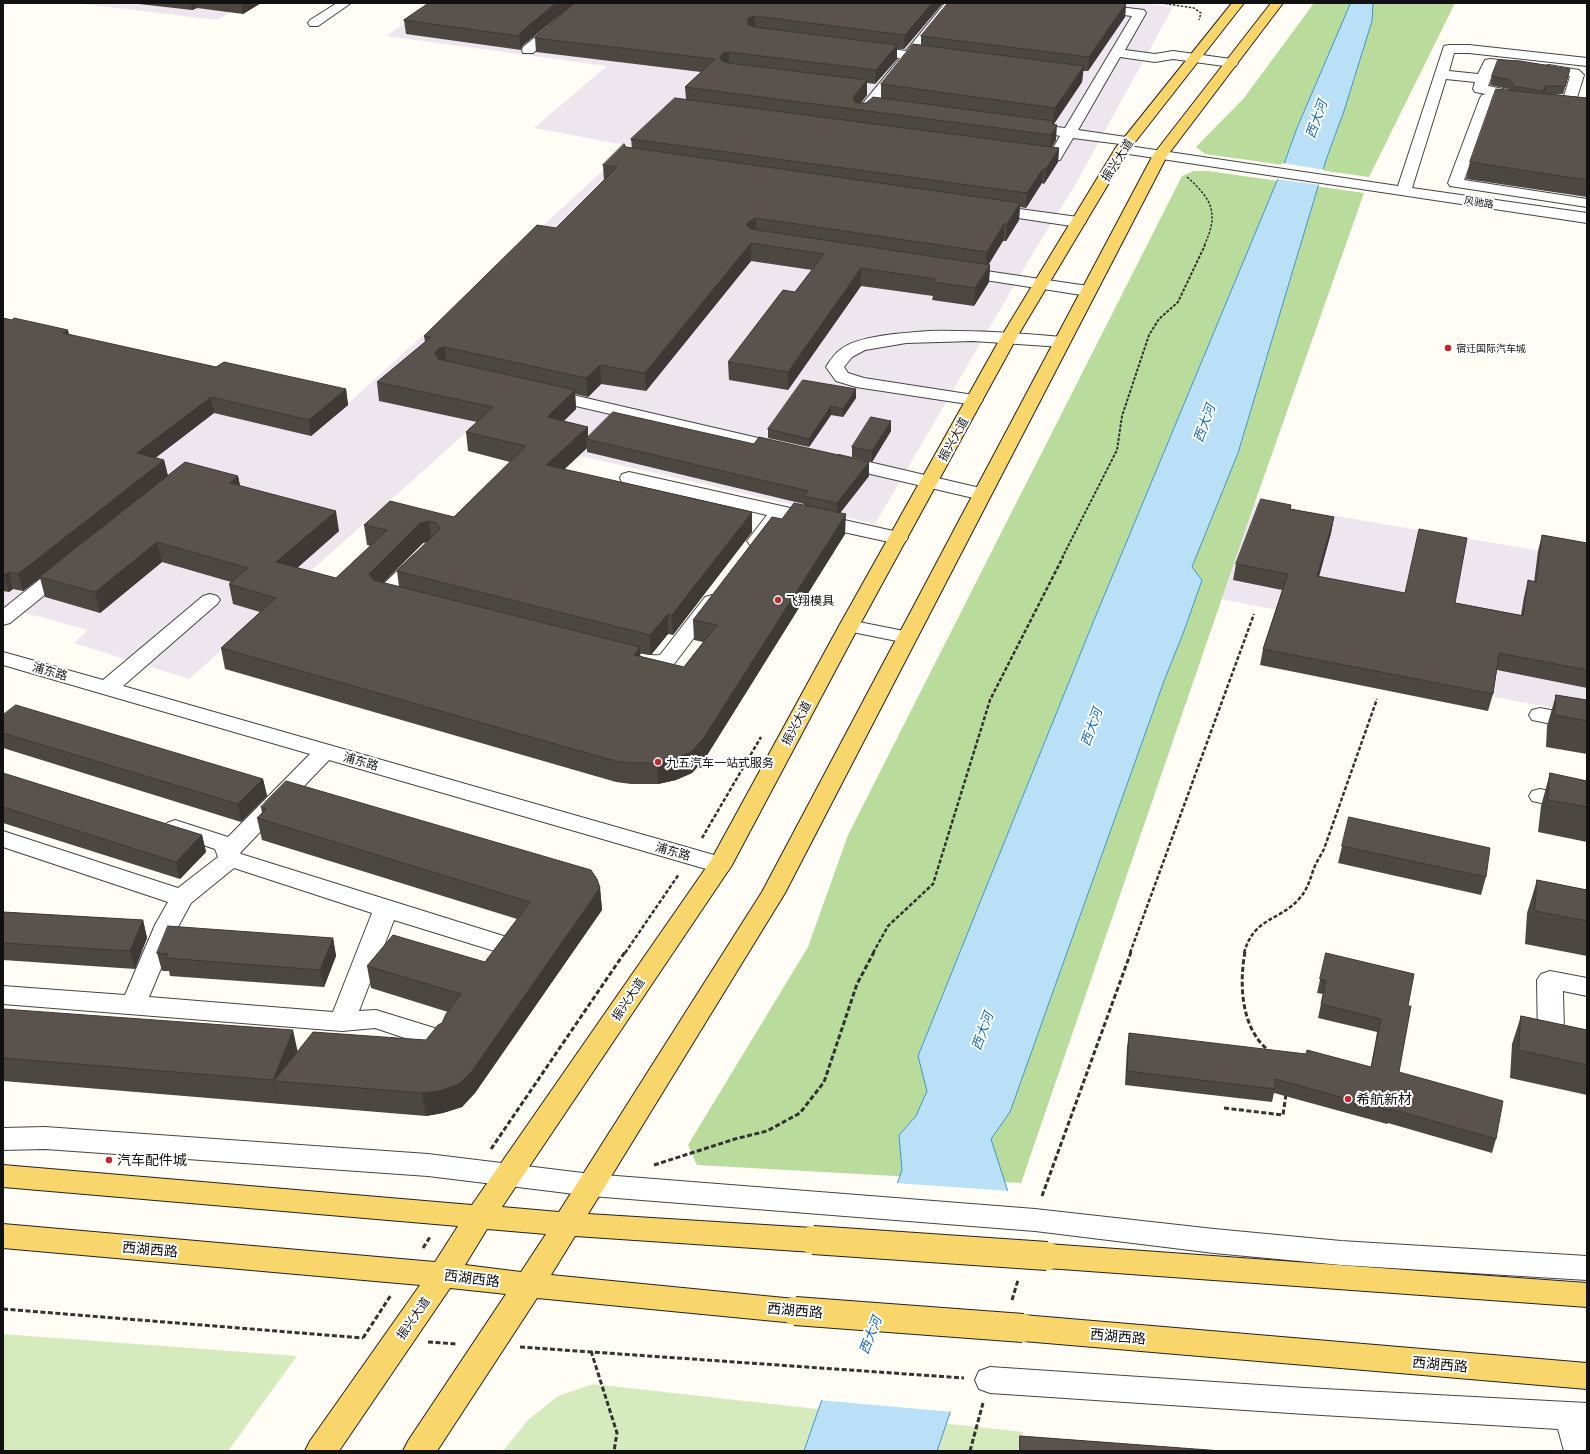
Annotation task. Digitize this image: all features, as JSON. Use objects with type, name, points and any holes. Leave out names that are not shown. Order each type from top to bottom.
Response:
[{"type":"main road","name":"振兴大道","points":[[321,1451],[443,1275],[480,1216],[720,865],[849,626],[974,400],[1078,222],[1125,145],[1238,3]]},
{"type":"main road","points":[[419,1451],[529,1286],[566,1224],[773,893],[1160,155],[1277,3]]},
{"type":"main road","points":[[3,1176],[566,1224],[1047,1256],[1587,1295]]},
{"type":"main road","name":"西湖西路","points":[[3,1236],[407,1271],[529,1286],[796,1311],[1017,1316],[1582,1376]]},
{"type":"street","points":[[314,23],[345,3]]},
{"type":"street","points":[[528,50],[584,3]]},
{"type":"street","points":[[865,132],[845,129],[880,91],[951,3]]},
{"type":"street","points":[[1015,152],[1055,157],[1140,13],[1056,3]]},
{"type":"street","points":[[1120,47],[1154,58],[1173,55],[1231,63]]},
{"type":"street","points":[[855,48],[948,60]]},
{"type":"street","points":[[1404,191],[1448,49],[1454,48],[1587,62]]},
{"type":"street","points":[[1492,63],[1577,74],[1571,101],[1568,102],[1482,90],[1480,89],[1484,79],[1489,64],[1492,63]]},
{"type":"street","points":[[1440,74],[1484,79]]},
{"type":"street","points":[[1087,77],[1102,79]]},
{"type":"street","points":[[864,89],[880,91]]},
{"type":"street","points":[[1580,109],[1487,98],[1455,183],[1587,203]]},
{"type":"street","points":[[868,105],[884,108]]},
{"type":"street","name":"风驰路","points":[[1046,130],[1070,133],[1125,145],[1160,155],[1587,218]]},
{"type":"street","points":[[975,208],[1078,222]]},
{"type":"street","points":[[944,270],[1088,292]]},
{"type":"street","points":[[974,400],[862,383],[842,377],[835,368],[846,353],[866,344],[897,338],[935,336],[1009,338],[1062,342]]},
{"type":"street","points":[[532,391],[797,452]]},
{"type":"street","points":[[820,457],[982,494]]},
{"type":"street","points":[[629,478],[898,538]]},
{"type":"street","points":[[746,555],[779,512]]},
{"type":"street","points":[[413,603],[383,595],[431,548]]},
{"type":"street","points":[[3,619],[81,557]]},
{"type":"street","points":[[612,654],[651,664],[666,660],[723,586]]},
{"type":"street","points":[[107,688],[210,600]]},
{"type":"street","points":[[849,626],[907,637]]},
{"type":"street","name":"浦东路","points":[[3,658],[720,865]]},
{"type":"street","points":[[1540,715],[1587,724]]},
{"type":"street","points":[[133,1006],[167,925],[182,898],[229,855],[325,751]]},
{"type":"street","points":[[1540,796],[1587,806]]},
{"type":"street","points":[[152,821],[226,844],[229,855]]},
{"type":"street","points":[[3,839],[182,898]]},
{"type":"street","points":[[229,855],[386,909],[501,944]]},
{"type":"street","points":[[342,1022],[386,909]]},
{"type":"street","points":[[1587,987],[1550,980],[1551,1039],[1587,1046]]},
{"type":"street","points":[[3,995],[342,1022],[376,1019],[435,1038]]},
{"type":"street","points":[[3,1139],[53,1139],[428,1164],[591,1185],[1034,1220],[1214,1241],[1340,1253],[1587,1268]]},
{"type":"street","points":[[980,1379],[1305,1401],[1578,1416],[1580,1451]]},
{"type":"path","points":[[1160,3],[1194,8],[1201,13],[1201,18],[1173,55]]},
{"type":"path","points":[[651,1166],[735,1139],[767,1131],[800,1113],[824,1082],[857,984],[888,926],[933,884],[990,700],[1117,450],[1122,416],[1149,335],[1159,318],[1178,302],[1209,236],[1213,219],[1211,204],[1195,184],[1160,155]]},
{"type":"path","points":[[1034,1220],[1254,614]]},
{"type":"path","points":[[1273,1054],[1261,1045],[1249,1025],[1242,976],[1244,951],[1252,934],[1268,921],[1291,908],[1304,892],[1324,849],[1377,699]]},
{"type":"path","points":[[476,1170],[691,856],[764,733]]},
{"type":"path","points":[[1224,1108],[1283,1115],[1286,1092]]},
{"type":"path","points":[[363,1338],[446,1213]]},
{"type":"path","points":[[1017,1316],[1020,1273]]},
{"type":"path","points":[[591,1351],[617,1433],[614,1451]]},
{"type":"path","points":[[812,1367],[980,1379],[970,1451]]},
{"type":"shaded area","points":[[76,3],[246,3],[217,20]]},
{"type":"shaded area","points":[[433,3],[1141,3],[1173,7],[1074,187],[1036,248],[875,524],[469,430],[189,679],[74,643],[88,630],[3,607],[3,322],[350,402],[630,146],[534,128],[607,66],[386,36]]},
{"type":"shaded area","points":[[1255,502],[1587,559],[1587,714],[1494,697],[1500,654],[1221,599]]},
{"type":"green space","points":[[1314,3],[1455,3],[1369,177],[1205,154],[1196,147],[1244,98]]},
{"type":"green space","points":[[1194,171],[1208,171],[1364,193],[1255,502],[1021,1183],[697,1165],[688,1145],[808,947],[848,835],[1182,176]]},
{"type":"green space","points":[[3,1334],[297,1356],[228,1451],[3,1451]]},
{"type":"green space","points":[[593,1384],[1023,1432],[1018,1451],[503,1451],[528,1420],[558,1396]]},
{"type":"water","name":"西大河","points":[[1351,3],[1375,3],[1373,4],[1372,21],[1344,111],[1326,160],[1238,453],[1192,567],[1202,580],[1164,681],[1010,1112],[991,1139],[1009,1195],[950,1413],[937,1451],[804,1451],[902,1170],[899,1135],[916,1116],[927,1091],[918,1056],[1094,620],[1284,164],[1297,128]]},
{"type":"pier","points":[[1282,163],[1325,170],[1320,185],[1276,179]]},
{"type":"pier","points":[[895,1183],[1010,1191],[1011,1195],[953,1412],[819,1400]]},
{"type":"building","points":[[429,3],[556,3],[521,32],[519,36],[404,20]]},
{"type":"building","points":[[575,3],[932,3],[905,35],[755,16],[748,18],[748,25],[755,27],[897,45],[876,70],[729,52],[723,53],[720,57],[722,61],[729,63],[867,80],[853,98],[856,103],[866,103],[873,97],[1053,121],[1052,124],[1057,125],[1051,135],[685,87],[715,59],[535,38]]},
{"type":"building","points":[[948,3],[1126,3],[1089,57],[921,36]]},
{"type":"building","points":[[913,44],[1084,66],[1055,108],[881,84]]},
{"type":"building","points":[[1498,60],[1520,61],[1570,69],[1565,86],[1546,86],[1543,91],[1512,86],[1513,84],[1510,80],[1492,76]]},
{"type":"building","points":[[1496,89],[1587,98],[1587,180],[1470,162]]},
{"type":"building","points":[[675,98],[1059,148],[1046,169],[1043,169],[1027,193],[631,139]]},
{"type":"building","points":[[624,144],[626,147],[1020,203],[1007,224],[1004,224],[987,252],[756,218],[750,221],[746,225],[751,229],[990,265],[975,288],[933,282],[935,279],[861,268],[788,372],[728,362],[783,290],[795,292],[824,254],[751,243],[645,373],[600,365],[586,378],[445,347],[439,348],[435,353],[438,359],[575,390],[547,417],[588,427],[546,465],[752,512],[672,615],[668,614],[650,635],[397,571],[440,529],[437,523],[429,521],[420,523],[369,574],[373,580],[640,647],[634,655],[684,667],[717,625],[693,620],[772,517],[782,519],[794,503],[846,514],[703,739],[691,752],[675,759],[657,763],[630,763],[615,761],[221,648],[276,598],[229,584],[248,568],[157,542],[95,592],[39,577],[185,462],[238,476],[230,483],[336,511],[276,562],[336,578],[387,530],[364,525],[390,501],[454,517],[526,446],[466,432],[493,407],[377,382],[431,337],[424,336],[537,225],[556,228],[617,167],[603,165]]},
{"type":"building","points":[[3,318],[12,320],[14,318],[68,330],[63,333],[216,367],[224,362],[346,389],[309,420],[211,397],[137,453],[164,460],[18,574],[9,572],[3,575]]},
{"type":"building","points":[[803,380],[856,389],[843,409],[831,406],[809,439],[768,429]]},
{"type":"building","points":[[613,412],[754,444],[759,437],[869,462],[837,503],[804,496],[808,491],[586,439]]},
{"type":"building","points":[[871,417],[891,421],[872,451],[852,447]]},
{"type":"building","points":[[1261,499],[1291,505],[1290,509],[1334,517],[1317,576],[1405,593],[1419,529],[1467,538],[1455,603],[1523,616],[1528,580],[1536,582],[1542,535],[1587,543],[1587,670],[1499,653],[1493,694],[1263,649],[1288,574],[1236,564]]},
{"type":"building","points":[[1556,695],[1587,700],[1587,721],[1555,715]]},
{"type":"building","points":[[16,705],[263,779],[238,804],[3,733],[3,715]]},
{"type":"building","points":[[3,773],[202,835],[176,862],[3,807]]},
{"type":"building","points":[[1550,773],[1587,781],[1587,807],[1548,800]]},
{"type":"building","points":[[286,781],[591,870],[597,879],[600,888],[472,1071],[459,1084],[439,1091],[422,1093],[274,1081],[313,1032],[426,1040],[438,1025],[442,1023],[446,1014],[461,994],[367,966],[393,935],[485,962],[530,902],[257,818],[266,809],[261,807]]},
{"type":"building","points":[[1349,817],[1490,848],[1486,877],[1342,846]]},
{"type":"building","points":[[1537,880],[1587,890],[1587,921],[1535,911]]},
{"type":"building","points":[[3,912],[143,920],[130,951],[3,943]]},
{"type":"building","points":[[168,926],[333,938],[320,970],[166,958],[168,954],[157,953]]},
{"type":"building","points":[[1326,953],[1414,974],[1408,1006],[1411,1006],[1399,1072],[1503,1101],[1496,1139],[1391,1109],[1391,1111],[1275,1079],[1275,1089],[1127,1071],[1129,1033],[1306,1054],[1307,1050],[1371,1067],[1381,1019],[1321,1004],[1326,981],[1320,979]]},
{"type":"building","points":[[3,1009],[293,1030],[273,1080],[3,1058]]},
{"type":"building","points":[[1521,1016],[1587,1030],[1587,1065],[1519,1050]]},
{"type":"building","points":[[1020,1436],[1222,1451],[1020,1451]]},
{"type":"place","name":"宿迁国际汽车城","points":[[1448,348]]},
{"type":"place","name":"飞翔模具","points":[[778,600]]},
{"type":"place","name":"九五汽车一站式服务","points":[[658,762]]},
{"type":"place","name":"希航新材","points":[[1348,1099]]},
{"type":"place","name":"汽车配件城","points":[[109,1160]]}]
